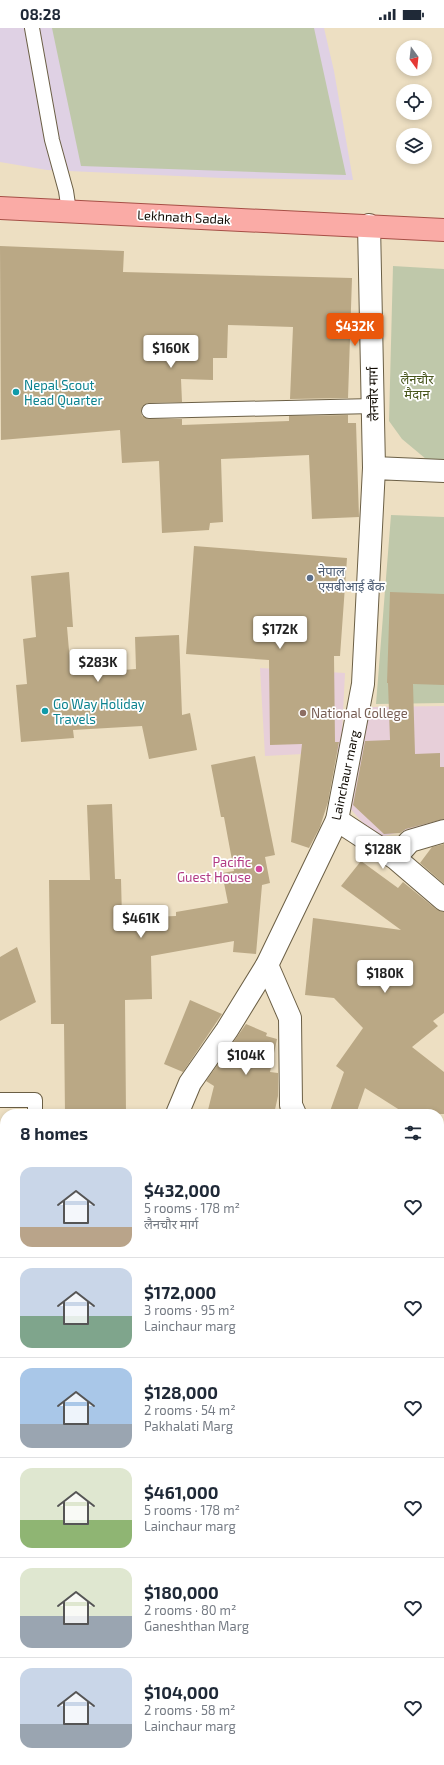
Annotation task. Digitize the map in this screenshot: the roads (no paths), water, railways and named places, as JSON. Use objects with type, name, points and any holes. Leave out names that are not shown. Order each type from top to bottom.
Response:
[{"type":"main road","name":"Lekhnath Sadak","points":[[0,208],[369,225],[444,230]]},
{"type":"street","name":"लैनचौर मार्ग","points":[[369,225],[374,406],[374,468]]},
{"type":"street","points":[[374,468],[444,471]]},
{"type":"street","name":"Lainchaur marg","points":[[179,1109],[190,1083],[227,1030],[267,964],[337,820],[364,684],[374,468]]},
{"type":"street","points":[[337,820],[395,858],[444,900]]},
{"type":"street","points":[[395,858],[410,841],[444,831]]},
{"type":"street","points":[[267,964],[290,1018],[291,1105],[293,1109]]},
{"type":"lane","points":[[32,28],[52,140],[66,191],[69,211]]},
{"type":"lane","points":[[149,411],[374,406]]},
{"type":"lane","points":[[0,1100],[35,1100],[35,1109]]},
{"type":"place","name":"Nepal Scout Head Quarter","points":[[16,392]]},
{"type":"place","name":"नेपाल एसबीआई बैंक","points":[[310,578]]},
{"type":"place","name":"Go Way Holiday Travels","points":[[45,711]]},
{"type":"place","name":"National College","points":[[303,713]]},
{"type":"place","name":"Pacific Guest House","points":[[259,869]]},
{"type":"park label","name":"लैनचौर मैदान","points":[[417,386]]}]
